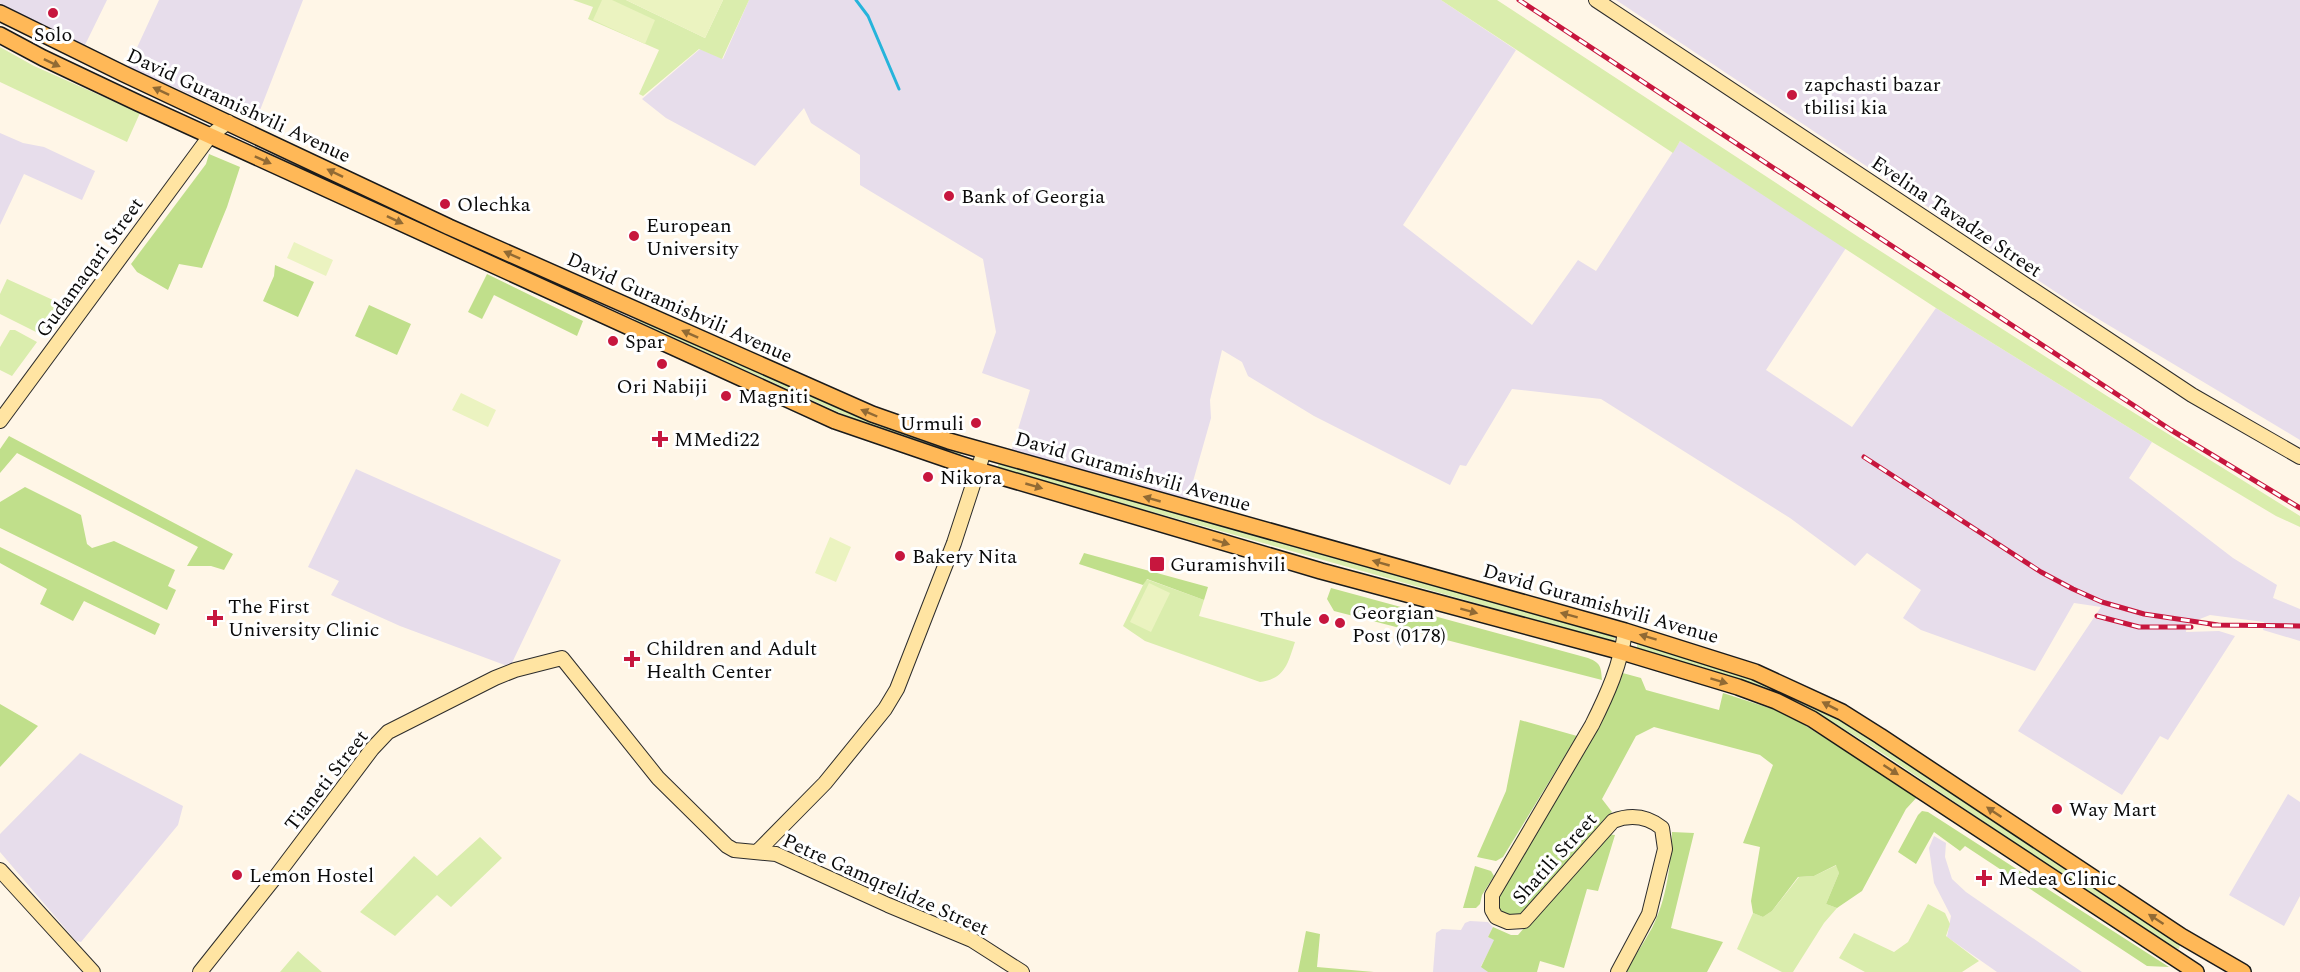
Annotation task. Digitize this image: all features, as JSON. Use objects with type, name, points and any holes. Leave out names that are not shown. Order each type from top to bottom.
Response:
[{"type":"main road","name":"David Guramishvili Avenue","points":[[0,13],[448,228],[872,414],[919,432],[1625,631],[1734,664],[1785,684],[1842,712],[2181,936],[2243,972]]},
{"type":"main road","name":"David Guramishvili Avenue","points":[[0,35],[43,58],[210,136],[836,421],[978,470],[1321,571],[1622,652],[1738,687],[1776,701],[1812,718],[2196,972]]},
{"type":"street","name":"Evelina Tavadze Street","points":[[1596,0],[2192,395],[2300,457]]},
{"type":"street","name":"Gudamaqari Street","points":[[0,421],[221,119]]},
{"type":"street","points":[[758,851],[825,783],[885,709],[897,689],[954,543],[984,451]]},
{"type":"street","name":"Shatili Street","points":[[1618,972],[1649,914],[1665,849],[1662,828],[1656,823],[1638,817],[1624,817],[1613,821],[1524,921],[1508,922],[1496,918],[1492,910],[1492,895],[1588,732],[1606,696],[1622,652],[1625,631]]},
{"type":"street","name":"Petre Gamqrelidze Street","points":[[562,658],[658,778],[727,846],[734,850],[776,854],[972,940],[1022,972]]},
{"type":"street","name":"Tianeti Street","points":[[200,972],[278,875],[372,749],[388,732],[495,678],[515,670],[562,658]]},
{"type":"street","points":[[0,870],[93,972]]},
{"type":"shaded area","points":[[0,0],[107,0],[84,47],[0,4]]},
{"type":"shaded area","points":[[159,0],[303,0],[255,123],[128,67]]},
{"type":"shaded area","points":[[749,0],[1441,0],[1516,50],[1403,225],[1532,325],[1578,260],[1596,271],[1680,141],[1846,248],[1766,370],[1852,427],[1936,308],[2152,442],[2129,478],[2233,558],[2277,585],[2273,598],[2300,609],[2300,641],[2263,630],[2264,622],[2210,615],[2187,624],[2186,632],[2219,631],[2235,636],[2168,740],[2160,736],[2122,795],[2018,731],[2101,607],[2074,603],[2035,671],[1921,630],[1903,618],[1921,590],[1867,553],[1855,566],[1790,518],[1601,399],[1512,389],[1466,466],[1460,465],[1450,485],[1314,416],[1248,376],[1242,362],[1222,350],[1210,400],[1211,418],[1188,499],[1011,452],[1030,390],[982,373],[996,332],[983,259],[860,185],[860,155],[811,123],[804,108],[755,166],[666,118],[642,99],[700,49],[723,59]]},
{"type":"shaded area","points":[[1616,0],[2300,0],[2300,440],[2080,308]]},
{"type":"shaded area","points":[[0,133],[23,143],[44,147],[95,171],[82,200],[24,174],[0,225]]},
{"type":"shaded area","points":[[356,469],[561,560],[510,667],[400,626],[331,595],[339,581],[308,567]]},
{"type":"shaded area","points":[[80,753],[183,806],[178,825],[81,942],[76,941],[0,852],[0,834]]},
{"type":"shaded area","points":[[2288,794],[2300,802],[2300,896],[2284,926],[2229,895]]},
{"type":"shaded area","points":[[1934,836],[1946,843],[1945,857],[1952,879],[1966,892],[2082,972],[1997,972],[1947,937],[1951,916],[1934,883],[1929,848]]},
{"type":"shaded area","points":[[1488,922],[1493,927],[1488,937],[1495,940],[1481,966],[1488,972],[1433,972],[1436,933],[1442,929],[1461,930],[1465,923]]},
{"type":"green space","points":[[573,0],[626,0],[705,38],[723,0],[749,0],[722,59],[699,49],[643,96],[639,94],[659,50],[588,19],[593,7]]},
{"type":"green space","points":[[602,0],[612,0],[655,20],[645,44],[593,20]]},
{"type":"green space","points":[[626,0],[723,0],[705,38]]},
{"type":"green space","points":[[1441,0],[1497,0],[1860,238],[2300,516],[2300,527],[2276,516],[2152,442],[1936,308],[1680,141],[1673,153]]},
{"type":"green space","points":[[0,47],[34,66],[140,113],[127,142],[0,82]]},
{"type":"green space","points":[[209,154],[240,167],[227,207],[202,268],[179,264],[168,290],[137,272],[131,264],[206,164]]},
{"type":"green space","points":[[294,242],[333,260],[326,276],[287,258]]},
{"type":"green space","points":[[275,265],[314,282],[298,317],[263,301],[274,276]]},
{"type":"green space","points":[[487,274],[583,321],[577,336],[494,295],[482,319],[468,312]]},
{"type":"green space","points":[[7,279],[64,305],[42,335],[0,314],[0,294]]},
{"type":"green space","points":[[369,305],[411,324],[397,355],[355,336]]},
{"type":"green space","points":[[638,314],[839,406],[921,439],[962,452],[960,459],[916,445],[838,412],[635,320]]},
{"type":"green space","points":[[10,330],[15,330],[37,342],[12,376],[0,370],[0,347]]},
{"type":"green space","points":[[461,393],[496,410],[488,427],[452,410]]},
{"type":"green space","points":[[9,436],[233,554],[224,570],[211,566],[187,566],[198,547],[17,453],[0,473],[0,449]]},
{"type":"green space","points":[[999,463],[1615,636],[1614,642],[997,468]]},
{"type":"green space","points":[[25,487],[81,515],[87,544],[92,548],[114,541],[175,570],[168,586],[176,590],[167,610],[0,528],[0,502]]},
{"type":"green space","points":[[830,537],[851,547],[836,582],[815,573]]},
{"type":"green space","points":[[0,547],[160,624],[155,635],[84,601],[73,621],[40,604],[47,589],[0,563]]},
{"type":"green space","points":[[1084,553],[1208,587],[1204,600],[1147,579],[1143,585],[1079,564]]},
{"type":"green space","points":[[1146,579],[1204,600],[1199,616],[1295,642],[1284,669],[1275,677],[1260,682],[1145,641],[1123,626]]},
{"type":"green space","points":[[1149,583],[1170,593],[1151,632],[1130,622]]},
{"type":"green space","points":[[1331,588],[1588,658],[1600,666],[1602,680],[1334,611],[1327,599]]},
{"type":"green space","points":[[1637,644],[1725,668],[1822,707],[1882,744],[2180,944],[2179,949],[2121,913],[1877,750],[1808,709],[1749,682],[1637,649]]},
{"type":"green space","points":[[1619,672],[1641,678],[1646,690],[1719,710],[1723,693],[1785,713],[1918,796],[1906,809],[1862,891],[1837,908],[1826,904],[1839,873],[1836,865],[1814,876],[1798,877],[1772,911],[1763,917],[1753,913],[1751,901],[1760,847],[1743,843],[1773,765],[1760,755],[1654,727],[1636,736],[1602,799],[1612,812],[1520,916],[1515,918],[1499,914],[1497,901]]},
{"type":"green space","points":[[0,704],[38,726],[0,767]]},
{"type":"green space","points":[[1520,720],[1577,736],[1503,857],[1496,861],[1477,857],[1506,791]]},
{"type":"green space","points":[[1922,811],[1928,812],[2169,967],[2147,966],[1965,846],[1960,851],[1934,832],[1916,864],[1898,852]]},
{"type":"green space","points":[[1672,832],[1694,833],[1671,928],[1723,942],[1707,972],[1625,972],[1657,917],[1665,893]]},
{"type":"green space","points":[[1606,834],[1615,835],[1598,891],[1587,889],[1564,968],[1540,961],[1537,972],[1488,972],[1481,967],[1494,940],[1488,937],[1493,927],[1511,935],[1518,935]]},
{"type":"green space","points":[[480,837],[502,858],[451,907],[437,895],[395,936],[360,912],[414,856],[437,876]]},
{"type":"green space","points":[[1837,865],[1839,873],[1826,904],[1837,908],[1824,923],[1793,972],[1782,972],[1737,949],[1753,913],[1763,917],[1772,911],[1799,877],[1814,876]]},
{"type":"green space","points":[[1475,866],[1491,871],[1494,876],[1482,895],[1480,904],[1476,908],[1463,908]]},
{"type":"green space","points":[[1928,904],[1945,913],[1950,924],[1946,936],[1979,961],[1962,972],[1865,972],[1839,958],[1854,933],[1894,952],[1908,942]]},
{"type":"green space","points":[[1306,931],[1320,934],[1317,967],[1374,972],[1298,972]]},
{"type":"green space","points":[[298,951],[322,972],[280,972]]},
{"type":"waterway","points":[[856,0],[868,16],[899,89]]},
{"type":"railway","points":[[1519,0],[2171,430],[2300,508]]},
{"type":"railway","points":[[1864,457],[2041,572],[2073,589],[2102,602],[2144,614],[2218,625]]},
{"type":"railway","points":[[2097,616],[2139,627],[2191,627]]},
{"type":"railway","points":[[2212,625],[2300,626]]},
{"type":"place","name":"Solo","points":[[53,13]]},
{"type":"place","name":"zapchasti bazar tbilisi kia","points":[[1792,95]]},
{"type":"place","name":"Bank of Georgia","points":[[949,196]]},
{"type":"place","name":"Olechka","points":[[445,204]]},
{"type":"place","name":"European University","points":[[634,236]]},
{"type":"place","name":"Spar","points":[[613,341]]},
{"type":"place","name":"Ori Nabiji","points":[[662,364]]},
{"type":"place","name":"Magniti","points":[[726,396]]},
{"type":"place","name":"Urmuli","points":[[976,423]]},
{"type":"place","name":"MMedi22","points":[[660,439]]},
{"type":"place","name":"Nikora","points":[[928,477]]},
{"type":"place","name":"Bakery Nita","points":[[900,556]]},
{"type":"place","name":"Guramishvili","points":[[1157,564]]},
{"type":"place","name":"The First University Clinic","points":[[215,618]]},
{"type":"place","name":"Thule","points":[[1324,619]]},
{"type":"place","name":"Georgian Post (0178)","points":[[1340,623]]},
{"type":"place","name":"Children and Adult Health Center","points":[[632,659]]},
{"type":"place","name":"Way Mart","points":[[2057,809]]},
{"type":"place","name":"Lemon Hostel","points":[[237,875]]},
{"type":"place","name":"Medea Clinic","points":[[1984,878]]}]
